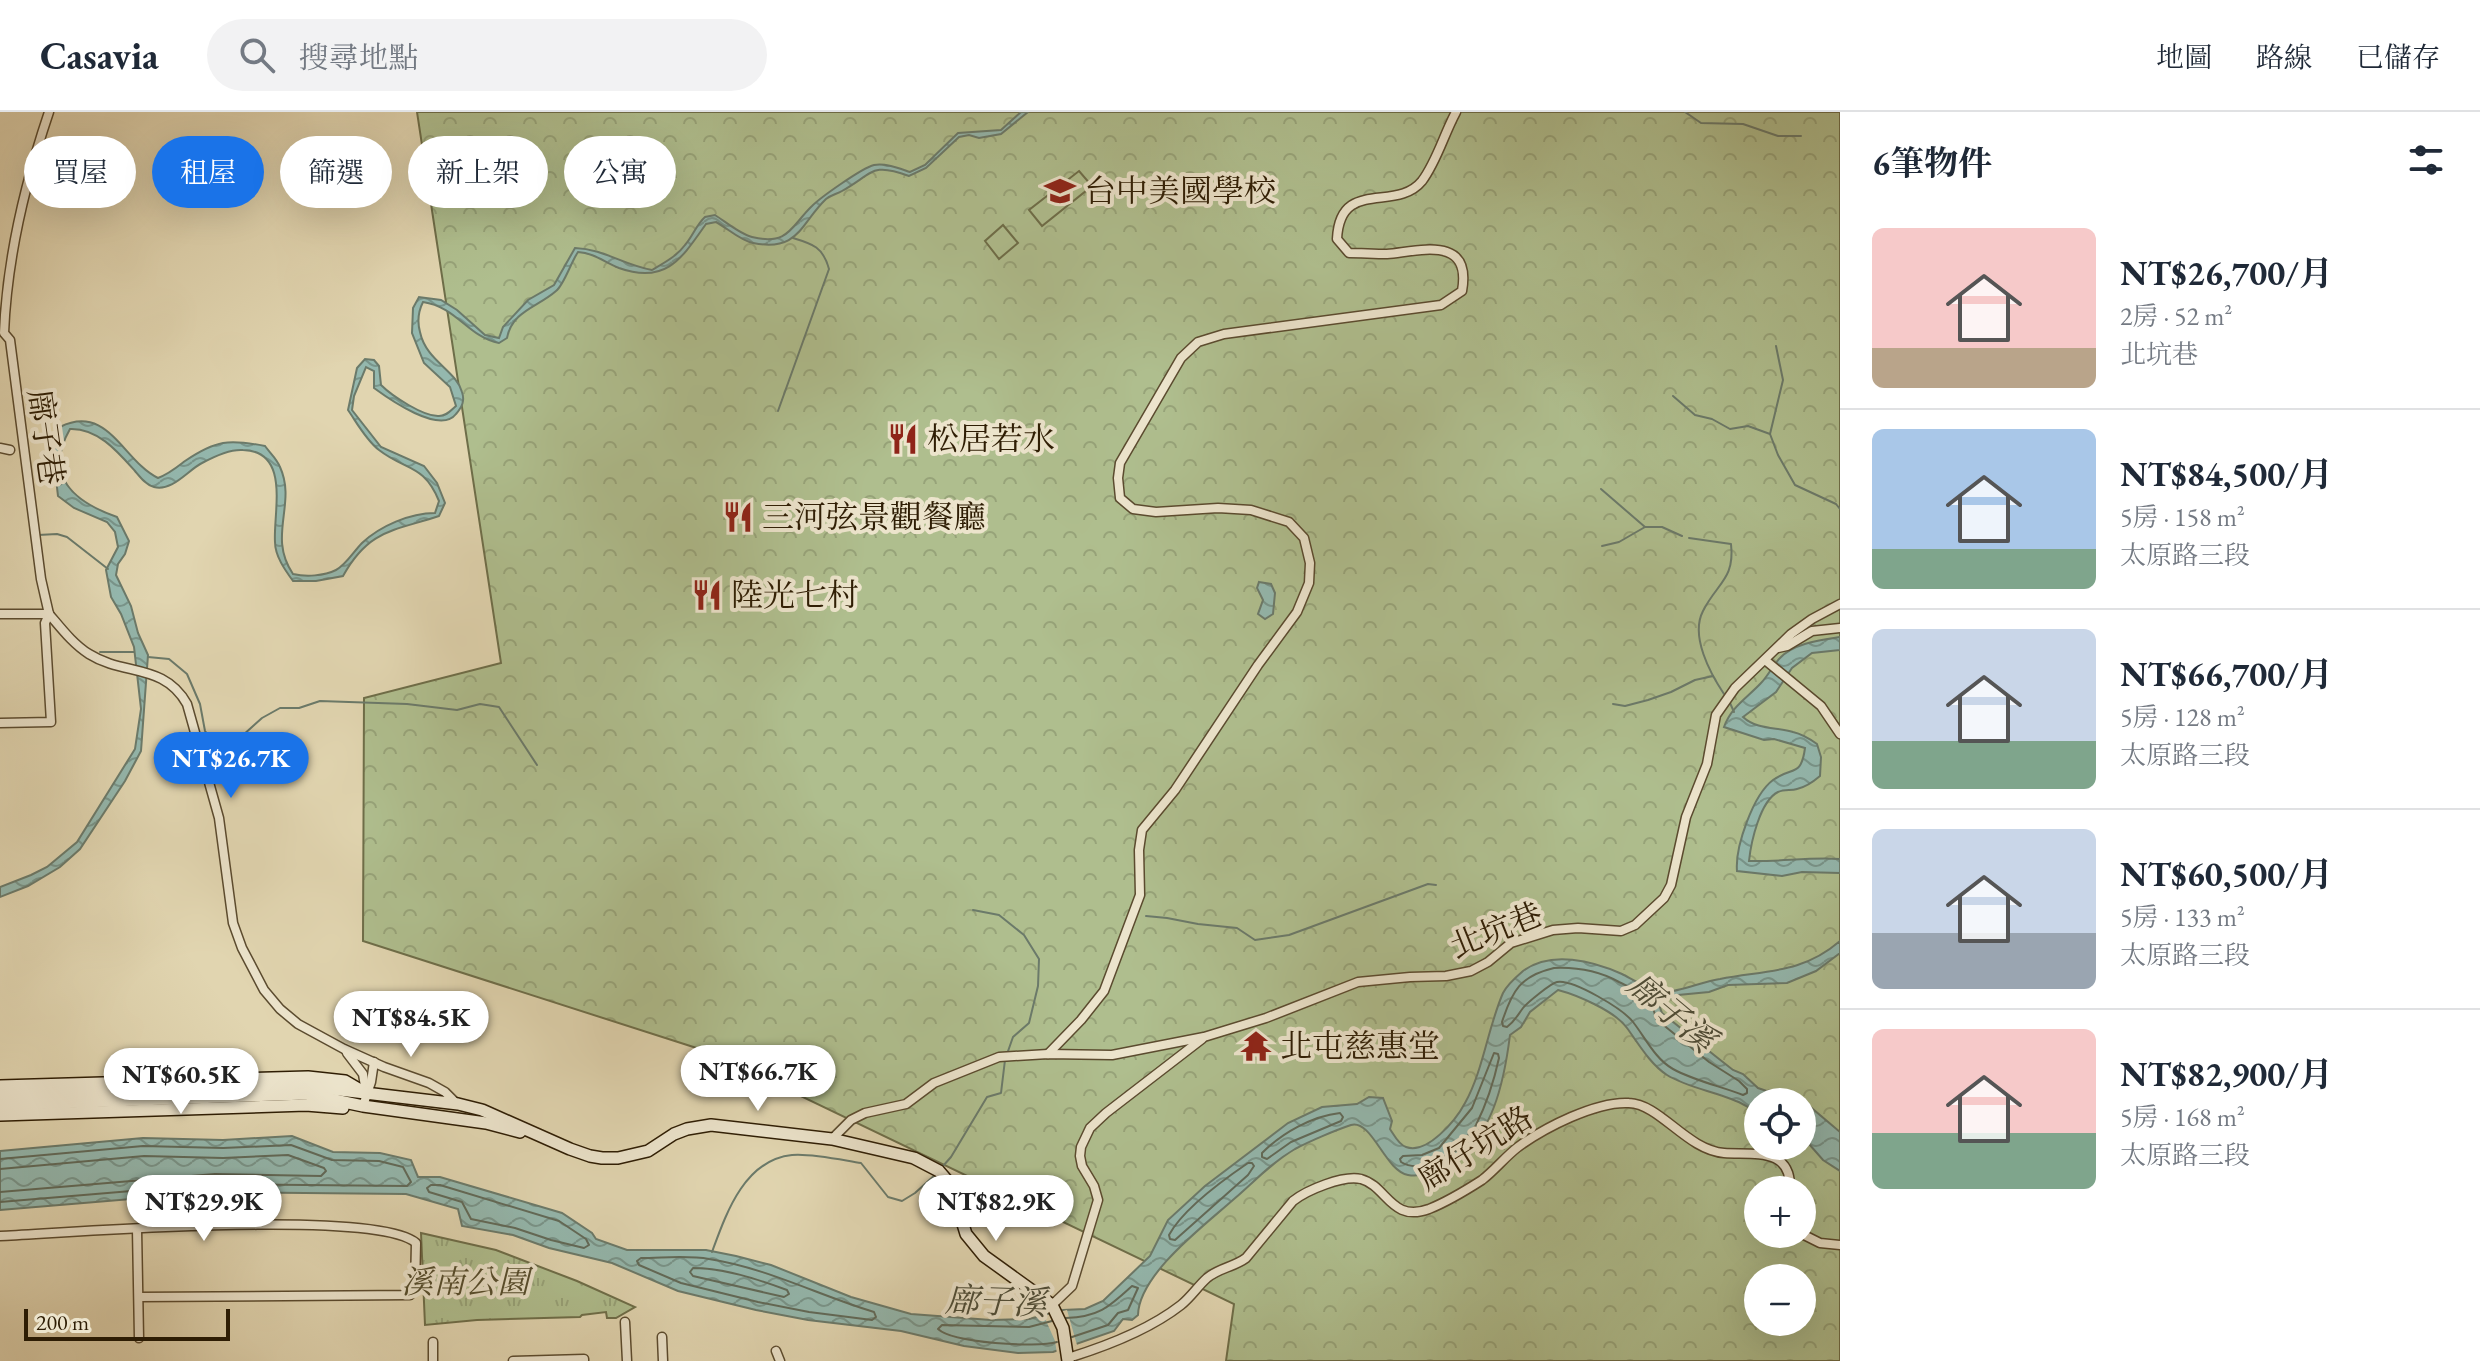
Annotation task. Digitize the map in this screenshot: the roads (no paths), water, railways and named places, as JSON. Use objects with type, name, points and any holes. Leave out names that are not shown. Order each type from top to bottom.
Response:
[{"type":"main road","points":[[0,1086],[308,1077],[345,1081],[366,1093]]},
{"type":"main road","points":[[0,1095],[306,1086],[458,1104],[482,1110],[570,1149]]},
{"type":"main road","points":[[0,1105],[306,1094],[363,1106],[486,1123],[590,1156],[618,1158],[648,1151],[674,1134],[703,1125],[832,1139],[914,1158],[937,1170],[951,1185],[966,1234],[984,1256],[1053,1307],[1063,1328],[1068,1357]]},
{"type":"main road","points":[[0,1115],[306,1105],[363,1106]]},
{"type":"street","name":"廍子巷","points":[[0,723],[51,722],[45,623],[49,614],[41,579],[10,340],[4,333],[18,219],[49,112]]},
{"type":"street","points":[[1048,1054],[1104,991],[1140,895],[1142,830],[1175,790],[1303,602],[1309,583],[1310,563],[1304,538],[1289,522],[1251,510],[1218,508],[1156,512],[1133,509],[1120,498],[1120,463],[1181,358],[1198,342],[1224,334],[1441,305],[1462,291],[1465,275],[1460,262],[1451,253],[1436,248],[1385,254],[1349,253],[1337,239],[1338,221],[1346,208],[1400,193],[1421,183],[1456,112]]},
{"type":"street","points":[[0,448],[10,450]]},
{"type":"street","name":"北坑巷","points":[[832,1139],[851,1120],[865,1113],[906,1104],[934,1083],[999,1057],[1112,1055],[1204,1037],[1266,1018],[1358,982],[1446,976],[1471,971],[1511,943],[1553,930],[1621,931],[1635,925],[1664,898],[1671,885],[1686,817],[1707,764],[1716,715],[1735,688],[1778,648],[1812,619],[1840,604]]},
{"type":"street","points":[[0,614],[49,614],[90,655],[160,677],[181,692],[219,818],[233,923],[264,990],[298,1024],[344,1049],[429,1083],[458,1104]]},
{"type":"street","name":"北坑巷","points":[[1778,648],[1812,631],[1840,628]]},
{"type":"street","points":[[1765,660],[1821,706],[1840,734]]},
{"type":"street","name":"北坑巷","points":[[1053,1307],[1072,1286],[1098,1200],[1080,1156],[1090,1128],[1204,1037]]},
{"type":"street","points":[[344,1049],[360,1067],[366,1093]]},
{"type":"street","points":[[363,1106],[374,1062]]},
{"type":"street","name":"廍仔坑路","points":[[1068,1357],[1102,1347],[1165,1317],[1212,1275],[1246,1258],[1302,1194],[1345,1179],[1361,1179],[1406,1211],[1429,1209],[1483,1179],[1521,1145],[1580,1113],[1609,1104],[1643,1105],[1686,1137],[1717,1152],[1777,1157],[1790,1176]]},
{"type":"street","points":[[0,1236],[137,1229],[347,1227],[409,1237],[416,1243],[414,1292],[401,1296],[139,1297]]},
{"type":"street","points":[[137,1229],[139,1338]]},
{"type":"street","points":[[1816,1241],[1840,1245]]},
{"type":"street","points":[[625,1322],[627,1361]]},
{"type":"street","points":[[662,1337],[663,1361]]},
{"type":"street","points":[[433,1342],[433,1361]]},
{"type":"street","points":[[776,1351],[780,1361]]},
{"type":"street","points":[[513,1361],[584,1360]]},
{"type":"water","points":[[1021,112],[1028,112],[1001,134],[979,138],[969,135],[959,137],[926,168],[909,176],[887,170],[867,175],[826,199],[797,234],[780,243],[748,242],[716,222],[706,224],[689,248],[671,265],[649,273],[619,268],[578,252],[559,288],[520,315],[507,338],[499,343],[479,335],[445,310],[423,302],[418,320],[423,342],[459,384],[463,398],[460,409],[448,419],[439,420],[415,413],[374,388],[374,371],[366,367],[354,396],[352,410],[381,447],[424,466],[437,483],[445,503],[439,516],[396,529],[373,540],[343,576],[293,581],[275,547],[277,500],[274,472],[268,461],[258,453],[238,450],[222,454],[161,488],[143,480],[107,442],[90,432],[70,429],[60,460],[67,485],[88,504],[117,517],[129,541],[116,575],[131,606],[148,655],[141,751],[80,849],[60,867],[28,886],[0,897],[0,887],[47,867],[77,842],[135,749],[141,709],[134,647],[111,597],[106,570],[118,547],[115,532],[107,522],[74,508],[58,496],[53,453],[60,427],[91,422],[103,428],[158,478],[214,445],[242,442],[265,446],[279,464],[284,481],[282,546],[293,574],[331,572],[343,565],[377,531],[406,518],[435,513],[439,501],[421,474],[374,446],[348,410],[357,368],[365,359],[374,360],[379,366],[381,385],[417,410],[439,416],[456,406],[450,387],[424,363],[412,333],[413,308],[419,297],[441,300],[485,335],[499,338],[503,327],[528,300],[554,285],[575,248],[595,251],[652,270],[682,249],[705,217],[715,215],[747,235],[774,239],[788,232],[824,196],[868,167],[892,166],[910,172],[925,165],[958,133],[1001,130]]},
{"type":"water","points":[[1259,582],[1271,584],[1275,593],[1273,614],[1265,619],[1258,614],[1263,600],[1257,588]]},
{"type":"water","points":[[1840,637],[1840,650],[1812,653],[1792,668],[1776,692],[1743,717],[1761,726],[1806,737],[1817,744],[1821,757],[1820,776],[1803,787],[1778,792],[1766,804],[1754,833],[1749,861],[1840,859],[1840,873],[1802,872],[1782,876],[1737,871],[1742,836],[1752,809],[1773,780],[1798,768],[1805,748],[1774,739],[1764,740],[1724,727],[1727,720],[1786,653],[1808,643]]},
{"type":"water","points":[[1840,941],[1840,953],[1816,971],[1787,983],[1728,985],[1658,1002],[1662,1013],[1758,1088],[1744,1088],[1744,1105],[1667,1075],[1614,1016],[1558,990],[1530,1012],[1521,1027],[1510,1035],[1493,1110],[1478,1136],[1468,1145],[1466,1157],[1430,1172],[1408,1175],[1392,1165],[1359,1125],[1351,1125],[1295,1149],[1270,1166],[1176,1251],[1149,1283],[1138,1315],[1132,1320],[1123,1319],[1114,1331],[1053,1352],[1018,1353],[964,1346],[901,1331],[808,1320],[756,1310],[678,1291],[612,1263],[549,1248],[513,1235],[462,1226],[458,1209],[406,1194],[215,1192],[0,1210],[0,1151],[143,1138],[223,1140],[292,1136],[333,1152],[380,1153],[411,1160],[418,1177],[440,1177],[562,1213],[596,1239],[627,1250],[706,1250],[736,1256],[771,1265],[851,1297],[911,1314],[991,1320],[1029,1319],[1063,1310],[1085,1309],[1103,1301],[1150,1256],[1168,1220],[1205,1186],[1288,1123],[1322,1107],[1357,1104],[1369,1097],[1383,1098],[1392,1121],[1390,1129],[1401,1144],[1414,1148],[1432,1141],[1465,1103],[1505,990],[1520,973],[1534,965],[1559,959],[1585,962],[1667,992],[1797,965],[1826,952]]},
{"type":"water","points":[[1816,1112],[1840,1132],[1840,1171],[1816,1152]]},
{"type":"waterway","points":[[1685,112],[1701,123],[1743,124],[1778,136],[1801,136]]},
{"type":"waterway","points":[[778,411],[829,269],[824,256],[816,248],[793,238]]},
{"type":"waterway","points":[[1770,434],[1783,380],[1776,346]]},
{"type":"waterway","points":[[1673,396],[1695,415],[1712,419],[1730,429],[1748,426],[1770,434],[1795,485],[1836,504],[1840,509]]},
{"type":"waterway","points":[[1601,489],[1645,527],[1662,527],[1682,536]]},
{"type":"waterway","points":[[1602,546],[1619,542],[1645,527]]},
{"type":"waterway","points":[[38,535],[67,537],[108,569]]},
{"type":"waterway","points":[[1689,538],[1731,544],[1728,573],[1703,611],[1699,632],[1703,654],[1724,694]]},
{"type":"waterway","points":[[100,652],[134,652]]},
{"type":"waterway","points":[[148,657],[169,659],[187,674],[200,704],[205,731],[213,741],[231,741],[242,736],[262,718],[280,708],[299,708],[320,701],[407,704],[457,710],[480,704],[499,707],[537,765]]},
{"type":"waterway","points":[[1613,704],[1625,706],[1648,700],[1695,680],[1713,676]]},
{"type":"waterway","points":[[1730,703],[1734,712]]},
{"type":"waterway","points":[[1146,916],[1237,928],[1255,940],[1289,935],[1428,884],[1436,885]]},
{"type":"waterway","points":[[973,910],[999,915],[1024,935],[1039,959],[1038,986],[1029,1023],[1013,1037],[1007,1054]]},
{"type":"waterway","points":[[943,1166],[987,1097],[1001,1093],[1005,1060]]},
{"type":"waterway","points":[[712,1252],[739,1191],[761,1167],[775,1159],[808,1155],[861,1163],[888,1197],[902,1201],[936,1174]]},
{"type":"place","name":"台中美國學校","points":[[1060,191]]},
{"type":"place","name":"松居若水","points":[[903,439]]},
{"type":"place","name":"三河弦景觀餐廳","points":[[738,517]]},
{"type":"place","name":"陸光七村","points":[[707,595]]},
{"type":"place","name":"北屯慈惠堂","points":[[1256,1046]]},
{"type":"water label","name":"廍子溪","points":[[1672,1012]]},
{"type":"water label","name":"廍子溪","points":[[996,1301]]},
{"type":"park label","name":"溪南公園","points":[[465,1282]]}]
